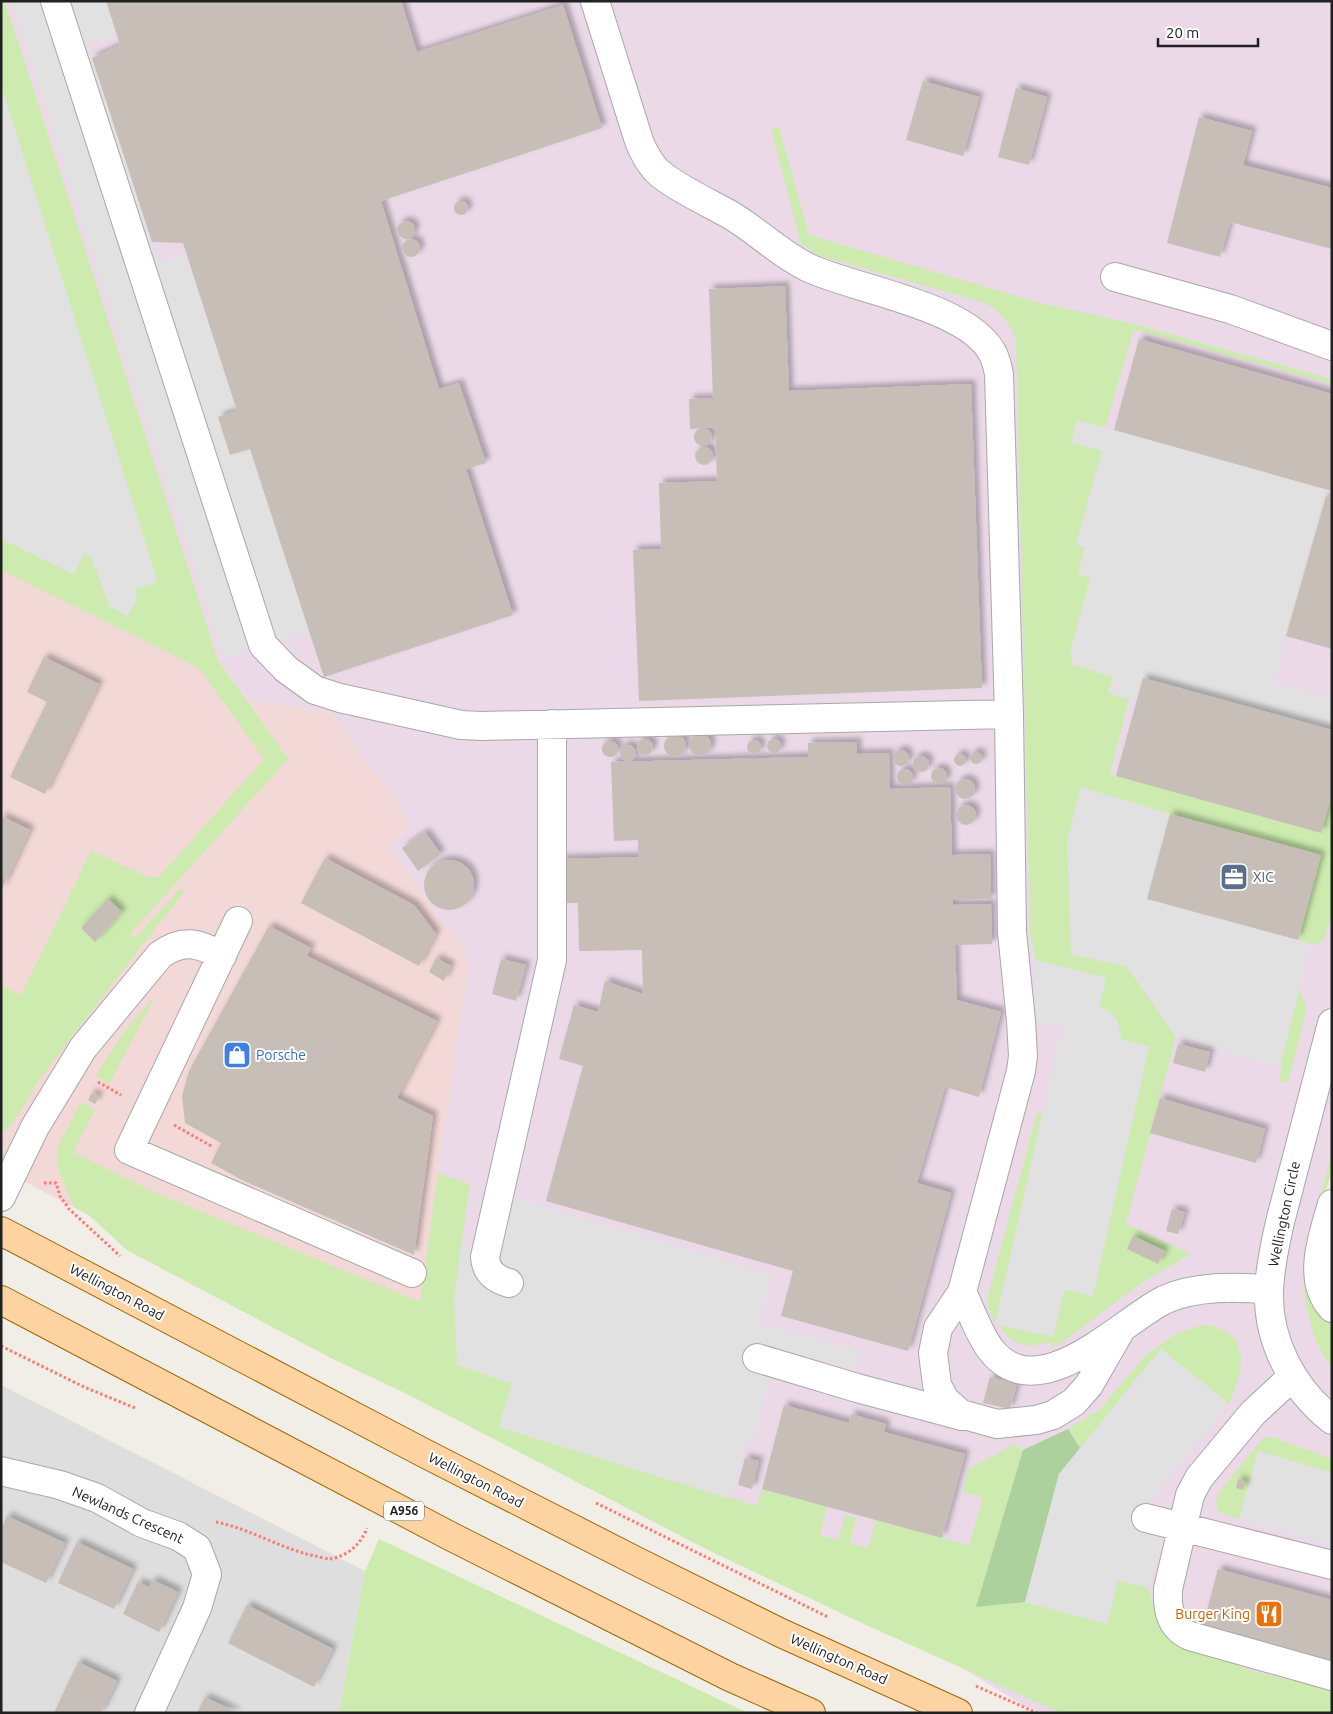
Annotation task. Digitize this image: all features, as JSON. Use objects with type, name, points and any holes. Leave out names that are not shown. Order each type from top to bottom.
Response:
[{"type":"main road","name":"Wellington Road","points":[[1,1232],[424,1453],[646,1566],[782,1633],[958,1713]]},
{"type":"main road","name":"A956","points":[[1,1300],[378,1498],[730,1677],[812,1713]]},
{"type":"street","points":[[55,1],[263,645],[286,670],[307,685],[340,698],[461,724],[482,726],[1009,714]]},
{"type":"street","points":[[595,1],[638,141],[644,154],[657,170],[688,192],[738,219],[789,256],[808,267],[850,283],[912,301],[929,308],[965,326],[980,338],[994,355],[999,374],[1009,714],[1012,932],[1020,999],[1023,1056],[1021,1071],[962,1292],[938,1328],[935,1340],[934,1365],[938,1385],[945,1400],[961,1414],[978,1420]]},
{"type":"street","points":[[1115,277],[1230,309],[1332,346]]},
{"type":"street","points":[[508,1283],[492,1275],[485,1257],[552,960],[552,724]]},
{"type":"street","points":[[238,921],[129,1150],[412,1273]]},
{"type":"street","points":[[5,1190],[35,1127],[83,1048],[160,954],[180,944],[193,944],[222,956]]},
{"type":"street","name":"Wellington Circle","points":[[1332,1023],[1280,1222],[1269,1290],[1274,1329],[1282,1358],[1308,1399],[1332,1420]]},
{"type":"street","points":[[1332,1204],[1318,1261],[1322,1289],[1332,1308]]},
{"type":"street","points":[[962,1292],[985,1342],[992,1352],[1006,1363],[1023,1370],[1033,1370],[1062,1365],[1120,1331],[1146,1310],[1166,1299],[1215,1288],[1241,1286],[1269,1290]]},
{"type":"street","points":[[757,1358],[857,1388],[978,1420],[997,1424],[1014,1424],[1053,1415],[1067,1408],[1089,1385],[1120,1331]]},
{"type":"street","points":[[1292,1376],[1253,1413],[1199,1478],[1190,1495],[1182,1527],[1168,1589],[1168,1605],[1170,1616],[1183,1633],[1332,1676]]},
{"type":"street","name":"Newlands Crescent","points":[[1,1472],[60,1485],[97,1498],[142,1523],[178,1536],[197,1548],[207,1574],[197,1608],[148,1713]]},
{"type":"street","points":[[1146,1518],[1332,1565]]},
{"type":"path","points":[[5,1190],[56,1183],[60,1196],[69,1210],[124,1260]]},
{"type":"path","points":[[215,1522],[232,1525],[299,1553],[329,1559],[349,1552],[363,1539],[378,1498]]},
{"type":"path","points":[[592,1500],[829,1618]]},
{"type":"path","points":[[968,1682],[1037,1713]]},
{"type":"shaded area","points":[[1,1],[5,1],[218,660],[248,700],[331,713],[413,825],[388,846],[469,959],[415,1337],[335,1360],[127,1250],[90,1216],[1,1169]]},
{"type":"shaded area","points":[[5,1],[1332,1],[1332,1152],[1304,1254],[1315,1341],[1332,1371],[1332,1713],[1044,1713],[1026,1707],[959,1666],[862,1623],[704,1548],[415,1337],[469,959],[388,846],[413,825],[331,713],[248,700],[218,660]]},
{"type":"shaded area","points":[[11,1],[106,1],[117,35],[88,43],[92,58],[158,262],[186,254],[237,411],[218,417],[230,455],[250,449],[309,630],[223,658]]},
{"type":"shaded area","points":[[1,85],[158,582],[134,590],[137,599],[128,616],[110,607],[91,557],[84,554],[74,574],[1,539]]},
{"type":"shaded area","points":[[1077,420],[1327,490],[1273,682],[1332,698],[1332,730],[1143,678],[1136,701],[1108,693],[1113,677],[1073,665],[1070,654],[1090,577],[1078,574],[1085,547],[1076,545],[1102,451],[1071,442]]},
{"type":"shaded area","points":[[1081,787],[1170,814],[1148,899],[1310,944],[1280,1067],[1176,1037],[1127,967],[1071,954],[1067,841]]},
{"type":"shaded area","points":[[1036,960],[1106,978],[1099,1006],[1109,1011],[1117,1019],[1122,1040],[1149,1047],[1093,1296],[1064,1290],[1053,1337],[995,1324],[1062,1027],[1034,1019]]},
{"type":"shaded area","points":[[514,1198],[772,1275],[759,1324],[860,1351],[854,1368],[779,1349],[753,1442],[747,1441],[730,1499],[499,1427],[512,1384],[457,1365],[454,1297],[461,1248],[500,1257]]},
{"type":"shaded area","points":[[1161,1349],[1229,1404],[1150,1501],[1143,1527],[1164,1533],[1149,1588],[1118,1580],[1107,1624],[1025,1602],[1059,1474]]},
{"type":"shaded area","points":[[1,1385],[365,1571],[339,1713],[1,1713]]},
{"type":"shaded area","points":[[1258,1451],[1332,1473],[1332,1545],[1239,1519]]},
{"type":"green space","points":[[1,1],[5,1],[218,660],[288,759],[130,934],[135,938],[181,888],[185,891],[44,1073],[14,1121],[1,1135],[1,985],[21,995],[91,851],[151,878],[159,877],[264,759],[199,668],[1,570],[1,539],[74,574],[84,554],[91,557],[110,607],[134,590],[1,85]]},
{"type":"green space","points":[[779,127],[809,235],[1041,303],[1134,324],[1332,379],[1332,384],[1134,329],[1105,428],[1077,421],[1072,442],[1102,451],[1076,545],[1085,547],[1091,577],[1070,654],[1073,665],[1113,677],[1108,693],[1129,699],[1110,774],[1321,832],[1332,793],[1332,913],[1325,938],[1315,945],[1298,940],[1321,855],[1170,814],[1081,787],[1127,967],[1176,1037],[1126,1224],[1191,1254],[1143,1282],[1061,1343],[1052,1347],[1051,1342],[1028,1345],[1015,1342],[999,1325],[1053,1337],[1064,1289],[1092,1296],[1149,1047],[1122,1040],[1120,1029],[1115,1020],[1099,1006],[1106,978],[1036,960],[1030,934],[1016,341],[1005,319],[985,303],[817,255],[801,244],[771,129]]},
{"type":"green space","points":[[1299,991],[1306,1005],[1306,1012],[1288,1083],[1279,1080],[1282,1068],[1280,1067]]},
{"type":"green space","points":[[156,995],[109,1084],[96,1076],[123,1034]]},
{"type":"green space","points":[[81,1102],[95,1110],[73,1152],[154,1192],[420,1302],[438,1173],[470,1184],[454,1297],[512,1384],[499,1427],[757,1506],[762,1489],[827,1507],[820,1535],[838,1540],[845,1515],[856,1518],[850,1543],[868,1548],[876,1520],[969,1545],[983,1498],[963,1492],[968,1469],[1015,1444],[1023,1450],[976,1607],[1025,1602],[1107,1624],[1118,1580],[1149,1588],[1160,1623],[1245,1669],[1332,1691],[1332,1713],[1061,1713],[862,1623],[704,1548],[407,1394],[335,1360],[127,1250],[90,1216],[74,1207],[58,1169],[57,1148]]},
{"type":"green space","points":[[1037,1113],[1043,1114],[995,1324],[988,1308],[988,1295]]},
{"type":"green space","points":[[1332,1152],[1332,1169],[1309,1256],[1325,1314],[1332,1323],[1332,1371],[1315,1341],[1304,1294],[1303,1276],[1304,1254]]},
{"type":"green space","points":[[1209,1325],[1233,1337],[1241,1354],[1239,1375],[1229,1404],[1161,1349],[1080,1448],[1068,1429],[1100,1409],[1146,1355],[1177,1333]]},
{"type":"green space","points":[[1068,1429],[1080,1448],[1059,1474],[1025,1602],[976,1607],[1023,1450]]},
{"type":"green space","points":[[1272,1437],[1332,1459],[1332,1473],[1258,1451],[1239,1519],[1218,1512],[1216,1502],[1218,1493],[1263,1438]]},
{"type":"green space","points":[[379,1539],[748,1713],[339,1713],[365,1571]]},
{"type":"building","points":[[106,1],[401,1],[417,52],[563,5],[602,128],[381,201],[439,389],[459,383],[486,463],[466,469],[513,615],[324,677],[250,449],[230,455],[218,417],[237,411],[183,243],[152,242],[92,58],[120,45]]},
{"type":"building","points":[[923,81],[979,97],[963,156],[906,140]]},
{"type":"building","points":[[1016,88],[1047,97],[1029,165],[998,157]]},
{"type":"building","points":[[1199,117],[1252,131],[1243,165],[1332,188],[1332,249],[1230,222],[1220,257],[1167,243]]},
{"type":"building","points":[[461,201],[466,203],[468,208],[466,213],[461,215],[456,213],[454,208],[456,203]]},
{"type":"building","points":[[406,221],[412,224],[415,230],[412,236],[406,239],[400,236],[397,230],[400,224]]},
{"type":"building","points":[[411,239],[417,242],[420,248],[417,254],[411,257],[405,254],[402,248],[405,242]]},
{"type":"building","points":[[785,286],[789,391],[971,384],[982,688],[639,701],[633,550],[661,549],[659,483],[717,481],[715,427],[690,429],[689,399],[713,398],[709,289]]},
{"type":"building","points":[[1139,339],[1332,394],[1332,491],[1114,430]]},
{"type":"building","points":[[703,428],[709,431],[712,437],[709,443],[703,446],[697,443],[694,437],[697,431]]},
{"type":"building","points":[[704,447],[710,450],[713,456],[710,462],[704,465],[698,462],[695,456],[698,450]]},
{"type":"building","points":[[1326,496],[1332,498],[1332,649],[1286,636]]},
{"type":"building","points":[[44,657],[99,684],[45,794],[10,777],[47,702],[27,692]]},
{"type":"building","points":[[1143,678],[1332,730],[1332,793],[1321,833],[1116,776]]},
{"type":"building","points":[[700,734],[708,737],[711,745],[708,753],[700,756],[692,753],[689,745],[692,737]]},
{"type":"building","points":[[675,735],[683,738],[686,746],[683,754],[675,757],[667,754],[664,746],[667,738]]},
{"type":"building","points":[[642,739],[648,739],[653,744],[651,753],[642,755],[637,750],[637,744]]},
{"type":"building","points":[[771,739],[777,739],[781,746],[777,753],[771,753],[767,749],[767,743]]},
{"type":"building","points":[[751,740],[757,740],[761,747],[757,754],[751,754],[747,750],[747,744]]},
{"type":"building","points":[[607,741],[613,741],[618,746],[616,755],[607,757],[602,752],[602,746]]},
{"type":"building","points":[[857,742],[857,754],[889,753],[890,789],[950,787],[952,855],[990,854],[991,899],[953,900],[953,905],[991,904],[992,944],[955,945],[957,1000],[1001,1012],[979,1097],[945,1087],[917,1183],[951,1193],[908,1351],[781,1316],[793,1271],[546,1201],[583,1066],[559,1059],[574,1005],[598,1012],[605,981],[643,994],[642,950],[579,951],[578,903],[561,903],[560,859],[638,857],[638,840],[614,841],[611,762],[808,757],[808,743]]},
{"type":"building","points":[[628,745],[634,747],[636,753],[634,759],[628,761],[622,759],[620,753],[622,747]]},
{"type":"building","points":[[898,750],[904,750],[909,755],[907,764],[898,766],[893,761],[893,755]]},
{"type":"building","points":[[976,752],[982,758],[976,764],[970,758]]},
{"type":"building","points":[[960,754],[966,760],[960,766],[954,760]]},
{"type":"building","points":[[918,756],[924,756],[929,761],[927,770],[918,772],[913,767],[913,761]]},
{"type":"building","points":[[939,768],[945,770],[947,776],[945,782],[939,784],[933,782],[931,776],[933,770]]},
{"type":"building","points":[[902,769],[908,769],[913,774],[911,783],[902,785],[897,780],[897,774]]},
{"type":"building","points":[[961,779],[969,779],[975,785],[975,793],[969,799],[961,799],[955,793],[955,785]]},
{"type":"building","points":[[962,805],[970,805],[976,811],[976,819],[970,825],[962,825],[956,819],[956,811]]},
{"type":"building","name":"XIC","points":[[1170,814],[1321,855],[1298,940],[1147,899]]},
{"type":"building","points":[[1,816],[30,830],[1,891]]},
{"type":"building","points":[[425,832],[441,854],[418,871],[402,848]]},
{"type":"building","points":[[325,858],[414,905],[436,934],[419,966],[301,903]]},
{"type":"building","points":[[449,860],[467,867],[474,885],[467,903],[449,910],[431,903],[424,885],[431,867]]},
{"type":"building","points":[[108,899],[122,912],[95,942],[81,928]]},
{"type":"building","points":[[269,926],[311,948],[307,956],[437,1021],[397,1098],[433,1116],[414,1255],[244,1181],[211,1163],[221,1143],[185,1123],[182,1096],[189,1071]]},
{"type":"building","points":[[436,958],[451,966],[444,981],[429,972]]},
{"type":"building","points":[[501,959],[526,965],[516,1001],[492,994]]},
{"type":"building","points":[[1178,1044],[1210,1052],[1205,1072],[1173,1063]]},
{"type":"building","points":[[92,1093],[99,1096],[95,1104],[88,1100]]},
{"type":"building","points":[[1160,1098],[1265,1129],[1256,1163],[1150,1133]]},
{"type":"building","points":[[1172,1209],[1185,1212],[1178,1234],[1166,1231]]},
{"type":"building","points":[[1133,1236],[1165,1251],[1158,1264],[1127,1249]]},
{"type":"building","points":[[990,1377],[1017,1383],[1010,1409],[983,1403]]},
{"type":"building","points":[[784,1405],[849,1423],[851,1414],[886,1424],[884,1432],[965,1454],[942,1538],[762,1489]]},
{"type":"building","points":[[745,1458],[759,1461],[752,1489],[738,1485]]},
{"type":"building","points":[[1238,1479],[1246,1482],[1243,1490],[1236,1488]]},
{"type":"building","points":[[7,1516],[65,1543],[46,1583],[1,1562],[1,1529]]},
{"type":"building","points":[[77,1542],[133,1569],[114,1609],[58,1583]]},
{"type":"building","name":"Burger King","points":[[1218,1569],[1332,1600],[1332,1664],[1202,1629]]},
{"type":"building","points":[[153,1580],[178,1592],[159,1632],[123,1614],[138,1582],[149,1587]]},
{"type":"building","points":[[247,1605],[333,1649],[314,1687],[228,1643]]},
{"type":"building","points":[[78,1662],[117,1681],[101,1713],[54,1713]]},
{"type":"building","points":[[205,1697],[238,1713],[197,1713]]},
{"type":"place","name":"XIC","points":[[1234,877]]},
{"type":"place","name":"Porsche","points":[[237,1055]]},
{"type":"place","name":"Burger King","points":[[1269,1614]]}]
